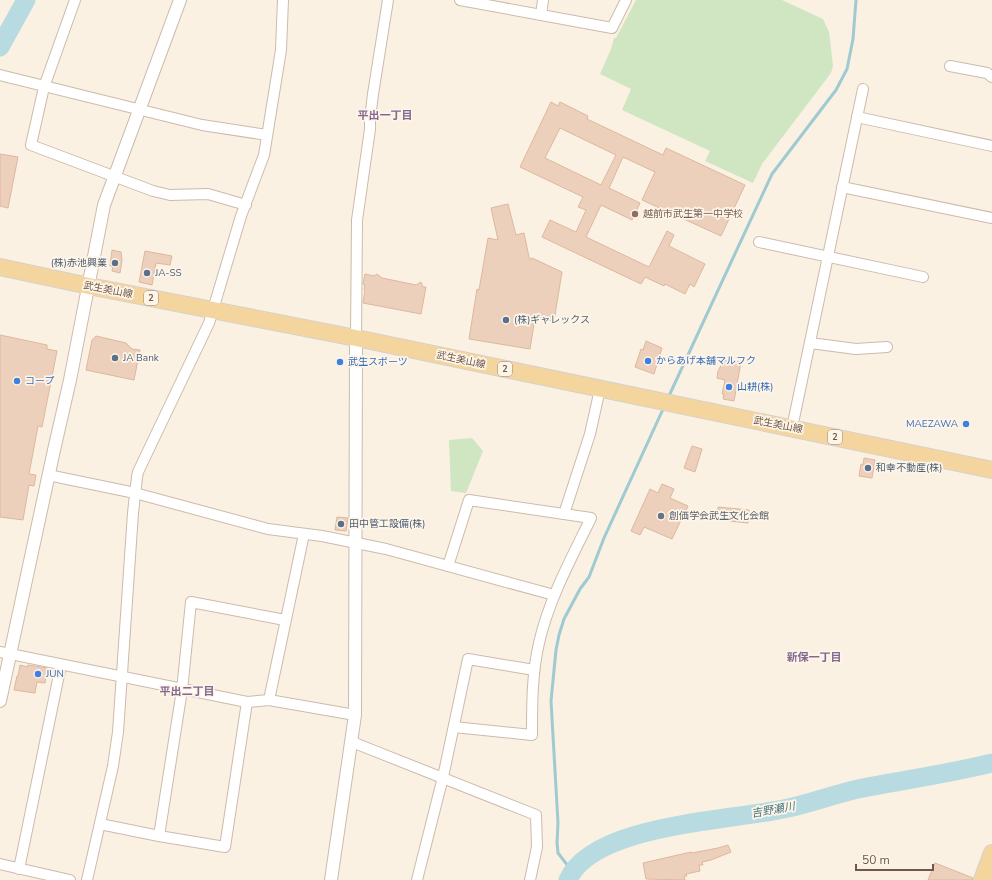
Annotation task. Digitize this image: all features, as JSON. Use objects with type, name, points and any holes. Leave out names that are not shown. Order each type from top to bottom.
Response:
[{"type":"main road","name":"武生美山線","points":[[0,267],[89,286],[356,338],[992,470]]},
{"type":"main road","points":[[982,880],[992,853]]},
{"type":"street","points":[[75,0],[44,87],[32,145],[153,191],[170,195],[208,194],[246,205]]},
{"type":"street","points":[[0,701],[5,654],[70,380],[104,205],[180,0]]},
{"type":"street","points":[[87,880],[118,738],[135,493],[138,472],[209,323],[241,216],[264,155],[281,50],[283,0]]},
{"type":"street","points":[[331,880],[355,714],[356,220],[370,129],[373,94],[388,0]]},
{"type":"street","points":[[460,0],[612,28],[626,0]]},
{"type":"street","points":[[541,15],[543,0]]},
{"type":"street","points":[[950,66],[988,73],[992,77]]},
{"type":"street","points":[[0,76],[202,125],[267,135]]},
{"type":"street","points":[[792,428],[863,89]]},
{"type":"street","points":[[857,117],[992,146]]},
{"type":"street","points":[[842,187],[992,218]]},
{"type":"street","points":[[759,242],[923,277]]},
{"type":"street","points":[[810,343],[856,349],[887,347]]},
{"type":"street","points":[[564,514],[590,434],[600,389]]},
{"type":"street","points":[[48,475],[135,493],[268,529],[322,536],[386,549],[554,595]]},
{"type":"street","points":[[448,566],[469,500],[591,518],[554,595],[539,642],[532,692],[532,734],[454,727]]},
{"type":"street","points":[[268,700],[304,534]]},
{"type":"street","points":[[159,836],[182,690],[191,602],[285,620]]},
{"type":"street","points":[[5,654],[247,702],[268,700],[355,714]]},
{"type":"street","points":[[417,880],[443,778],[468,659],[534,670]]},
{"type":"street","points":[[19,868],[61,665]]},
{"type":"street","points":[[100,824],[225,847],[247,702]]},
{"type":"street","points":[[352,742],[536,815],[537,847],[530,880]]},
{"type":"street","points":[[0,864],[70,880]]},
{"type":"green space","points":[[636,0],[782,0],[823,19],[829,32],[833,66],[831,73],[762,164],[753,183],[705,161],[710,151],[622,110],[631,89],[600,74],[614,38],[616,38]]},
{"type":"green space","points":[[472,438],[483,451],[466,493],[451,491],[449,440]]},
{"type":"building","name":"越前市武生第一中学校","points":[[551,102],[558,106],[560,102],[588,116],[587,119],[663,155],[666,148],[745,185],[721,236],[642,200],[655,172],[623,157],[609,188],[640,203],[632,220],[601,205],[586,237],[649,267],[667,231],[674,235],[669,246],[705,264],[694,287],[690,284],[685,294],[665,284],[664,286],[645,277],[641,284],[542,237],[550,220],[576,232],[586,210],[578,207],[583,197],[520,167]],"holes":[[[560,128],[616,155],[601,185],[545,158]]]},
{"type":"building","points":[[0,154],[18,157],[8,208],[0,206]]},
{"type":"building","points":[[508,204],[516,235],[524,233],[531,260],[532,258],[562,272],[554,321],[535,318],[530,349],[469,339],[477,289],[479,290],[488,238],[498,240],[491,208]]},
{"type":"building","points":[[112,250],[121,252],[122,260],[120,273],[112,271],[113,266],[110,266]]},
{"type":"building","points":[[145,251],[172,256],[170,265],[156,263],[152,285],[139,282]]},
{"type":"building","points":[[365,274],[374,276],[377,274],[382,278],[416,285],[421,282],[423,287],[426,287],[421,314],[363,303],[365,285],[363,284]]},
{"type":"building","points":[[0,335],[47,345],[47,349],[57,351],[42,427],[38,426],[29,474],[36,475],[34,486],[29,485],[23,520],[0,517]]},
{"type":"building","points":[[96,336],[126,343],[132,349],[140,350],[134,380],[86,370],[92,340]]},
{"type":"building","points":[[646,341],[662,348],[654,374],[635,367],[641,349],[643,350]]},
{"type":"building","points":[[728,359],[741,362],[734,401],[723,399],[724,394],[722,394],[725,380],[717,378],[718,371],[724,360],[728,361]]},
{"type":"building","points":[[692,446],[702,449],[695,472],[684,468]]},
{"type":"building","points":[[864,458],[875,460],[872,478],[859,476],[861,464],[863,465]]},
{"type":"building","points":[[662,484],[674,489],[670,498],[688,506],[672,539],[644,527],[640,535],[631,531],[650,489],[658,493]]},
{"type":"building","points":[[718,507],[749,510],[748,523],[711,519],[712,511],[718,512]]},
{"type":"building","points":[[337,517],[348,518],[346,531],[335,530]]},
{"type":"building","points":[[20,665],[27,667],[28,665],[47,668],[45,683],[37,682],[35,693],[14,690]]},
{"type":"building","points":[[728,845],[731,852],[702,862],[703,865],[699,865],[700,871],[686,874],[687,876],[684,876],[685,880],[646,879],[643,863]]},
{"type":"building","points":[[935,863],[973,878],[973,880],[928,880]]},
{"type":"waterway","points":[[0,47],[26,0]]},
{"type":"waterway","points":[[668,398],[772,174],[836,90],[847,69],[853,39],[856,0]]},
{"type":"waterway","points":[[572,871],[558,853],[557,843],[558,823],[551,701],[556,650],[564,619],[580,589],[589,577],[604,538],[664,407]]},
{"type":"waterway","name":"吉野瀬川","points":[[568,880],[582,861],[605,847],[634,836],[701,821],[788,808],[858,789],[942,774],[992,763]]},
{"type":"place","name":"越前市武生第一中学校","points":[[635,214]]},
{"type":"place","name":"(株)赤池興業","points":[[115,263]]},
{"type":"place","name":"JA-SS","points":[[147,273]]},
{"type":"place","name":"(株)ギャレックス","points":[[506,320]]},
{"type":"place","name":"JA Bank","points":[[115,358]]},
{"type":"place","name":"からあげ本舗マルフク","points":[[648,361]]},
{"type":"place","name":"武生スポーツ","points":[[340,362]]},
{"type":"place","name":"コープ","points":[[17,381]]},
{"type":"place","name":"山耕(株)","points":[[729,387]]},
{"type":"place","name":"MAEZAWA","points":[[966,424]]},
{"type":"place","name":"和幸不動産(株)","points":[[868,468]]},
{"type":"place","name":"創価学会武生文化会館","points":[[661,516]]},
{"type":"place","name":"田中管工設備(株)","points":[[341,524]]},
{"type":"place","name":"JUN","points":[[38,674]]},
{"type":"district","name":"平出一丁目","points":[[385,115]]},
{"type":"district","name":"新保一丁目","points":[[814,657]]},
{"type":"district","name":"平出二丁目","points":[[187,691]]}]
